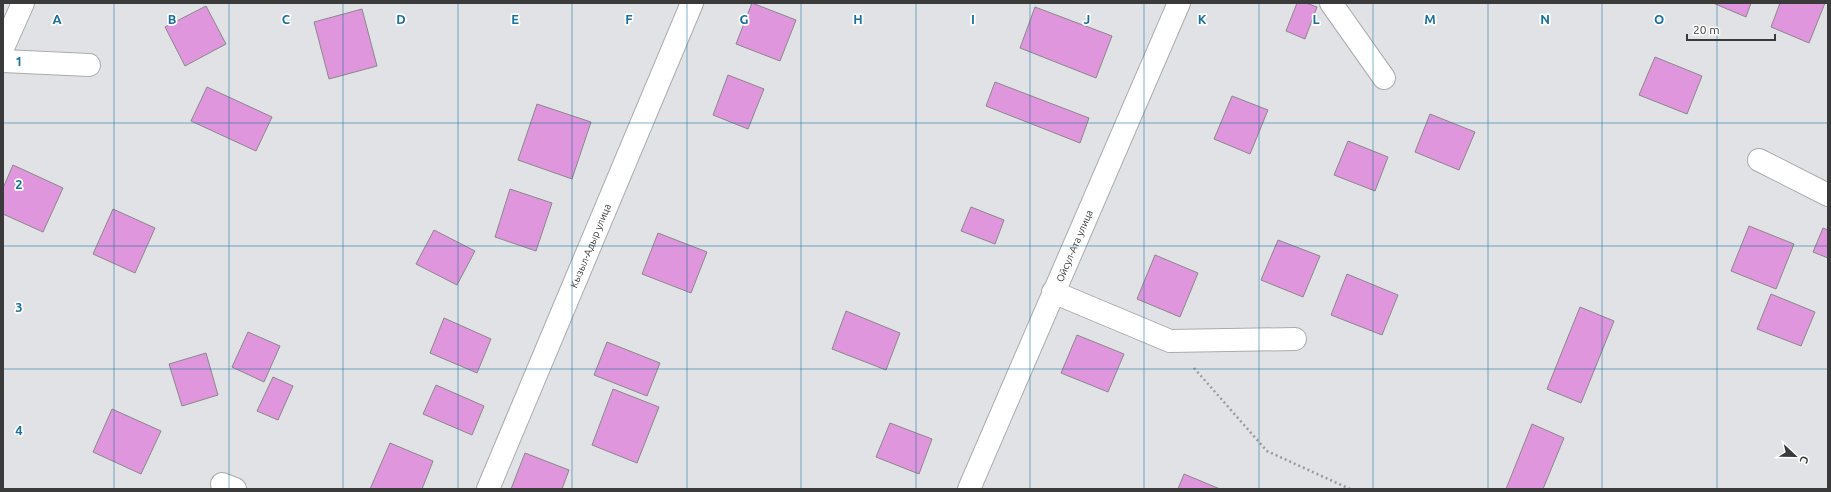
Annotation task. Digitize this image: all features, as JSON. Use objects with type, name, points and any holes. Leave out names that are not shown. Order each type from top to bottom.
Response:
[{"type":"street","points":[[3,48],[23,3]]},
{"type":"street","name":"Кызыл-Адыр улица","points":[[488,489],[692,3]]},
{"type":"street","name":"Ойсул-Ата улица","points":[[969,489],[1179,3]]},
{"type":"street","points":[[1331,3],[1384,78]]},
{"type":"street","points":[[3,61],[89,65]]},
{"type":"street","points":[[1759,160],[1828,195]]},
{"type":"street","points":[[1053,292],[1170,341],[1295,339]]},
{"type":"path","points":[[1170,341],[1267,451],[1350,489]]},
{"type":"building","points":[[752,3],[796,20],[780,61],[736,44]]},
{"type":"building","points":[[1297,3],[1306,3],[1317,7],[1305,39],[1286,31]]},
{"type":"building","points":[[1713,3],[1751,3],[1746,17]]},
{"type":"building","points":[[1780,3],[1825,3],[1809,43],[1771,27]]},
{"type":"building","points":[[206,6],[226,44],[185,66],[165,27]]},
{"type":"building","points":[[1035,7],[1112,36],[1096,78],[1020,48]]},
{"type":"building","points":[[362,9],[377,66],[329,79],[314,22]]},
{"type":"building","points":[[1655,57],[1702,76],[1687,114],[1639,95]]},
{"type":"building","points":[[728,75],[764,89],[748,129],[713,115]]},
{"type":"building","points":[[995,82],[1089,118],[1080,143],[986,106]]},
{"type":"building","points":[[207,87],[272,117],[256,151],[191,121]]},
{"type":"building","points":[[1232,96],[1268,110],[1250,154],[1214,139]]},
{"type":"building","points":[[537,104],[591,122],[572,179],[518,160]]},
{"type":"building","points":[[1430,114],[1475,132],[1459,170],[1415,152]]},
{"type":"building","points":[[1348,141],[1388,157],[1375,191],[1334,175]]},
{"type":"building","points":[[13,165],[63,188],[43,232],[3,214],[3,188]]},
{"type":"building","points":[[510,189],[552,203],[536,251],[495,237]]},
{"type":"building","points":[[971,207],[1004,220],[995,244],[961,231]]},
{"type":"building","points":[[113,209],[155,228],[135,273],[93,254]]},
{"type":"building","points":[[1749,226],[1794,244],[1776,289],[1731,271]]},
{"type":"building","points":[[1823,228],[1828,230],[1828,258],[1813,252]]},
{"type":"building","points":[[434,230],[475,251],[457,285],[416,264]]},
{"type":"building","points":[[658,233],[707,252],[691,293],[642,274]]},
{"type":"building","points":[[1278,240],[1320,256],[1303,297],[1261,280]]},
{"type":"building","points":[[1155,255],[1198,273],[1180,317],[1137,299]]},
{"type":"building","points":[[1347,274],[1398,295],[1382,335],[1331,315]]},
{"type":"building","points":[[1771,294],[1815,312],[1801,346],[1757,329]]},
{"type":"building","points":[[1580,307],[1614,321],[1581,403],[1547,389]]},
{"type":"building","points":[[846,311],[900,333],[886,370],[832,349]]},
{"type":"building","points":[[444,318],[491,339],[477,373],[430,353]]},
{"type":"building","points":[[248,332],[280,346],[264,382],[232,367]]},
{"type":"building","points":[[1077,335],[1124,354],[1108,392],[1061,373]]},
{"type":"building","points":[[607,342],[660,363],[647,396],[594,375]]},
{"type":"building","points":[[206,353],[218,395],[182,406],[169,364]]},
{"type":"building","points":[[273,377],[293,386],[278,420],[257,411]]},
{"type":"building","points":[[436,385],[484,406],[472,435],[423,414]]},
{"type":"building","points":[[613,389],[659,407],[637,463],[592,445]]},
{"type":"building","points":[[112,409],[161,431],[141,474],[93,452]]},
{"type":"building","points":[[890,423],[932,439],[919,474],[876,457]]},
{"type":"building","points":[[1532,424],[1564,438],[1543,489],[1506,489]]},
{"type":"building","points":[[390,443],[433,461],[422,489],[370,489]]},
{"type":"building","points":[[525,453],[569,470],[562,489],[511,489]]},
{"type":"building","points":[[1184,474],[1220,489],[1178,489]]}]
